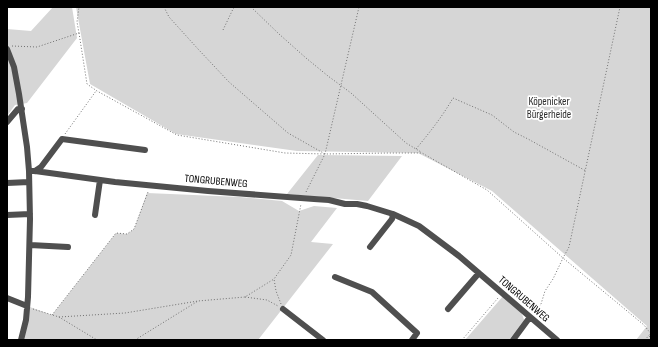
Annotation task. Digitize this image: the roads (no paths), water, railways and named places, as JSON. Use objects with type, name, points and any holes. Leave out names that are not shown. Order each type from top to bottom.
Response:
[{"type":"street","points":[[7,47],[14,67],[32,171],[29,182],[30,245],[27,306],[26,320],[21,340]]},
{"type":"street","points":[[7,122],[18,109],[22,109]]},
{"type":"street","points":[[32,171],[41,167],[62,139],[145,150]]},
{"type":"street","name":"TONGRUBENWEG","points":[[32,171],[208,192],[329,200],[345,204],[361,204],[393,214],[419,226],[459,256],[557,340]]},
{"type":"street","points":[[95,215],[100,180]]},
{"type":"street","points":[[7,183],[29,182]]},
{"type":"street","points":[[7,215],[30,214]]},
{"type":"street","points":[[370,247],[392,219],[393,214]]},
{"type":"street","points":[[30,245],[68,247]]},
{"type":"street","points":[[448,309],[479,273]]},
{"type":"street","points":[[335,277],[372,292],[417,333],[412,340]]},
{"type":"street","points":[[7,298],[27,306]]},
{"type":"street","points":[[283,309],[322,340]]},
{"type":"street","points":[[513,340],[530,317]]},
{"type":"park label","name":"Köpenicker Bürgerheide","points":[[549,107]]}]
